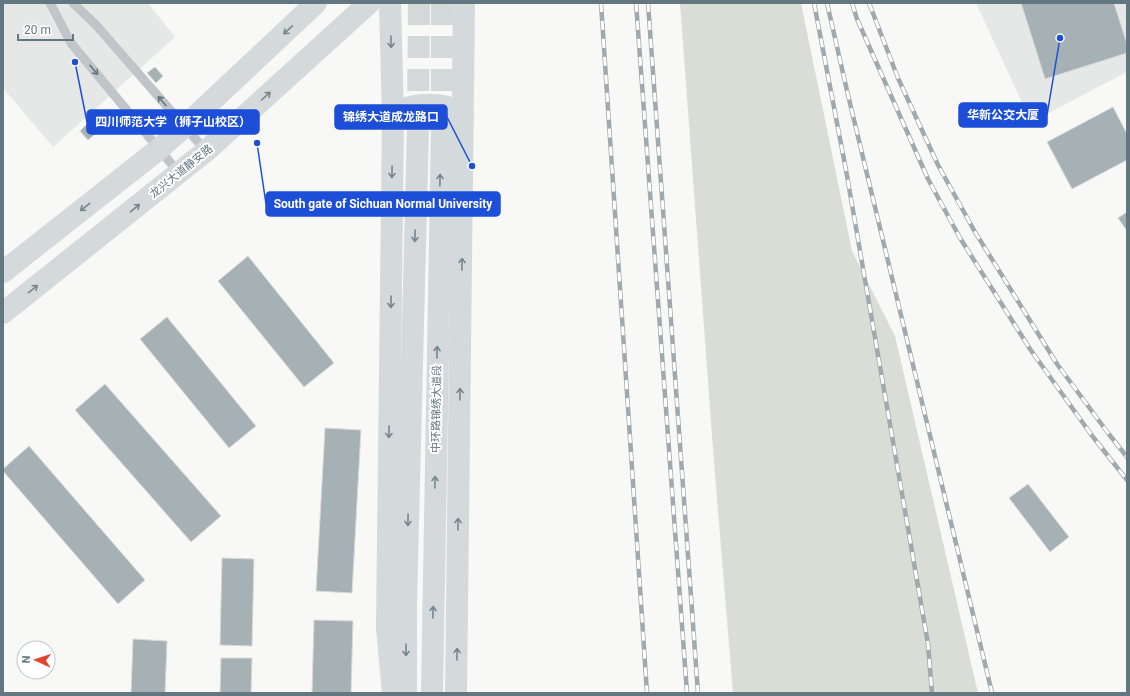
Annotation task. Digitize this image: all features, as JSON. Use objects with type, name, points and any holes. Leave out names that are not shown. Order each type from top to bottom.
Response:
[{"type":"main road","points":[[3,272],[159,149],[316,3]]},
{"type":"main road","name":"龙兴大道静安路","points":[[3,313],[206,151],[369,3]]},
{"type":"main road","points":[[390,3],[393,118],[387,628],[393,693]]},
{"type":"main road","points":[[456,693],[464,3]]},
{"type":"main road","points":[[393,118],[400,112],[413,107],[426,105],[451,108],[463,117]]},
{"type":"main road","name":"中环路锦绣大道段","points":[[432,693],[442,125]]},
{"type":"main road","points":[[406,693],[406,602],[418,127]]},
{"type":"lane","points":[[50,3],[71,42],[179,173]]},
{"type":"lane","points":[[73,3],[96,25],[206,151]]},
{"type":"shaded area","points":[[3,3],[148,3],[175,37],[53,147],[3,88]]},
{"type":"shaded area","points":[[680,3],[801,3],[852,251],[895,336],[978,693],[733,693],[714,462]]},
{"type":"shaded area","points":[[976,3],[1127,3],[1127,72],[1031,122]]},
{"type":"building","points":[[1021,3],[1114,3],[1127,44],[1127,53],[1045,79]]},
{"type":"building","points":[[155,67],[163,76],[156,83],[147,73]]},
{"type":"building","points":[[1113,107],[1127,134],[1127,160],[1072,189],[1047,142]]},
{"type":"building","points":[[87,124],[95,134],[88,140],[80,131]]},
{"type":"building","points":[[1127,212],[1127,231],[1118,218]]},
{"type":"building","points":[[248,256],[334,363],[304,387],[218,281]]},
{"type":"building","points":[[167,317],[256,426],[229,448],[140,339]]},
{"type":"building","points":[[105,384],[221,516],[191,542],[75,410]]},
{"type":"building","points":[[325,428],[361,430],[352,593],[316,591]]},
{"type":"building","points":[[29,446],[145,580],[118,604],[3,471],[3,469]]},
{"type":"building","points":[[1028,484],[1069,537],[1050,552],[1009,498]]},
{"type":"building","points":[[222,558],[254,559],[252,646],[220,645]]},
{"type":"building","points":[[314,620],[353,621],[351,693],[312,693]]},
{"type":"building","points":[[133,639],[167,641],[165,693],[131,693]]},
{"type":"building","points":[[221,658],[252,658],[251,693],[220,693]]},
{"type":"tunnel","points":[[418,124],[419,3]]},
{"type":"tunnel","points":[[442,3],[442,124]]},
{"type":"railway","points":[[601,3],[647,693]]},
{"type":"railway","points":[[636,3],[687,693]]},
{"type":"railway","points":[[648,3],[698,693]]},
{"type":"railway","points":[[814,3],[846,170],[928,644],[932,693]]},
{"type":"railway","points":[[827,3],[992,693]]},
{"type":"railway","points":[[852,3],[857,19],[928,179],[960,238],[1030,349],[1093,437],[1127,480]]},
{"type":"railway","points":[[869,3],[898,78],[938,165],[975,232],[1057,364],[1127,457]]},
{"type":"place","name":"华新公交大厦","points":[[1060,38]]},
{"type":"place","name":"四川师范大学（狮子山校区）","points":[[75,62]]},
{"type":"place","name":"South gate of Sichuan Normal University","points":[[257,143]]},
{"type":"place","name":"锦绣大道成龙路口","points":[[472,166]]}]
